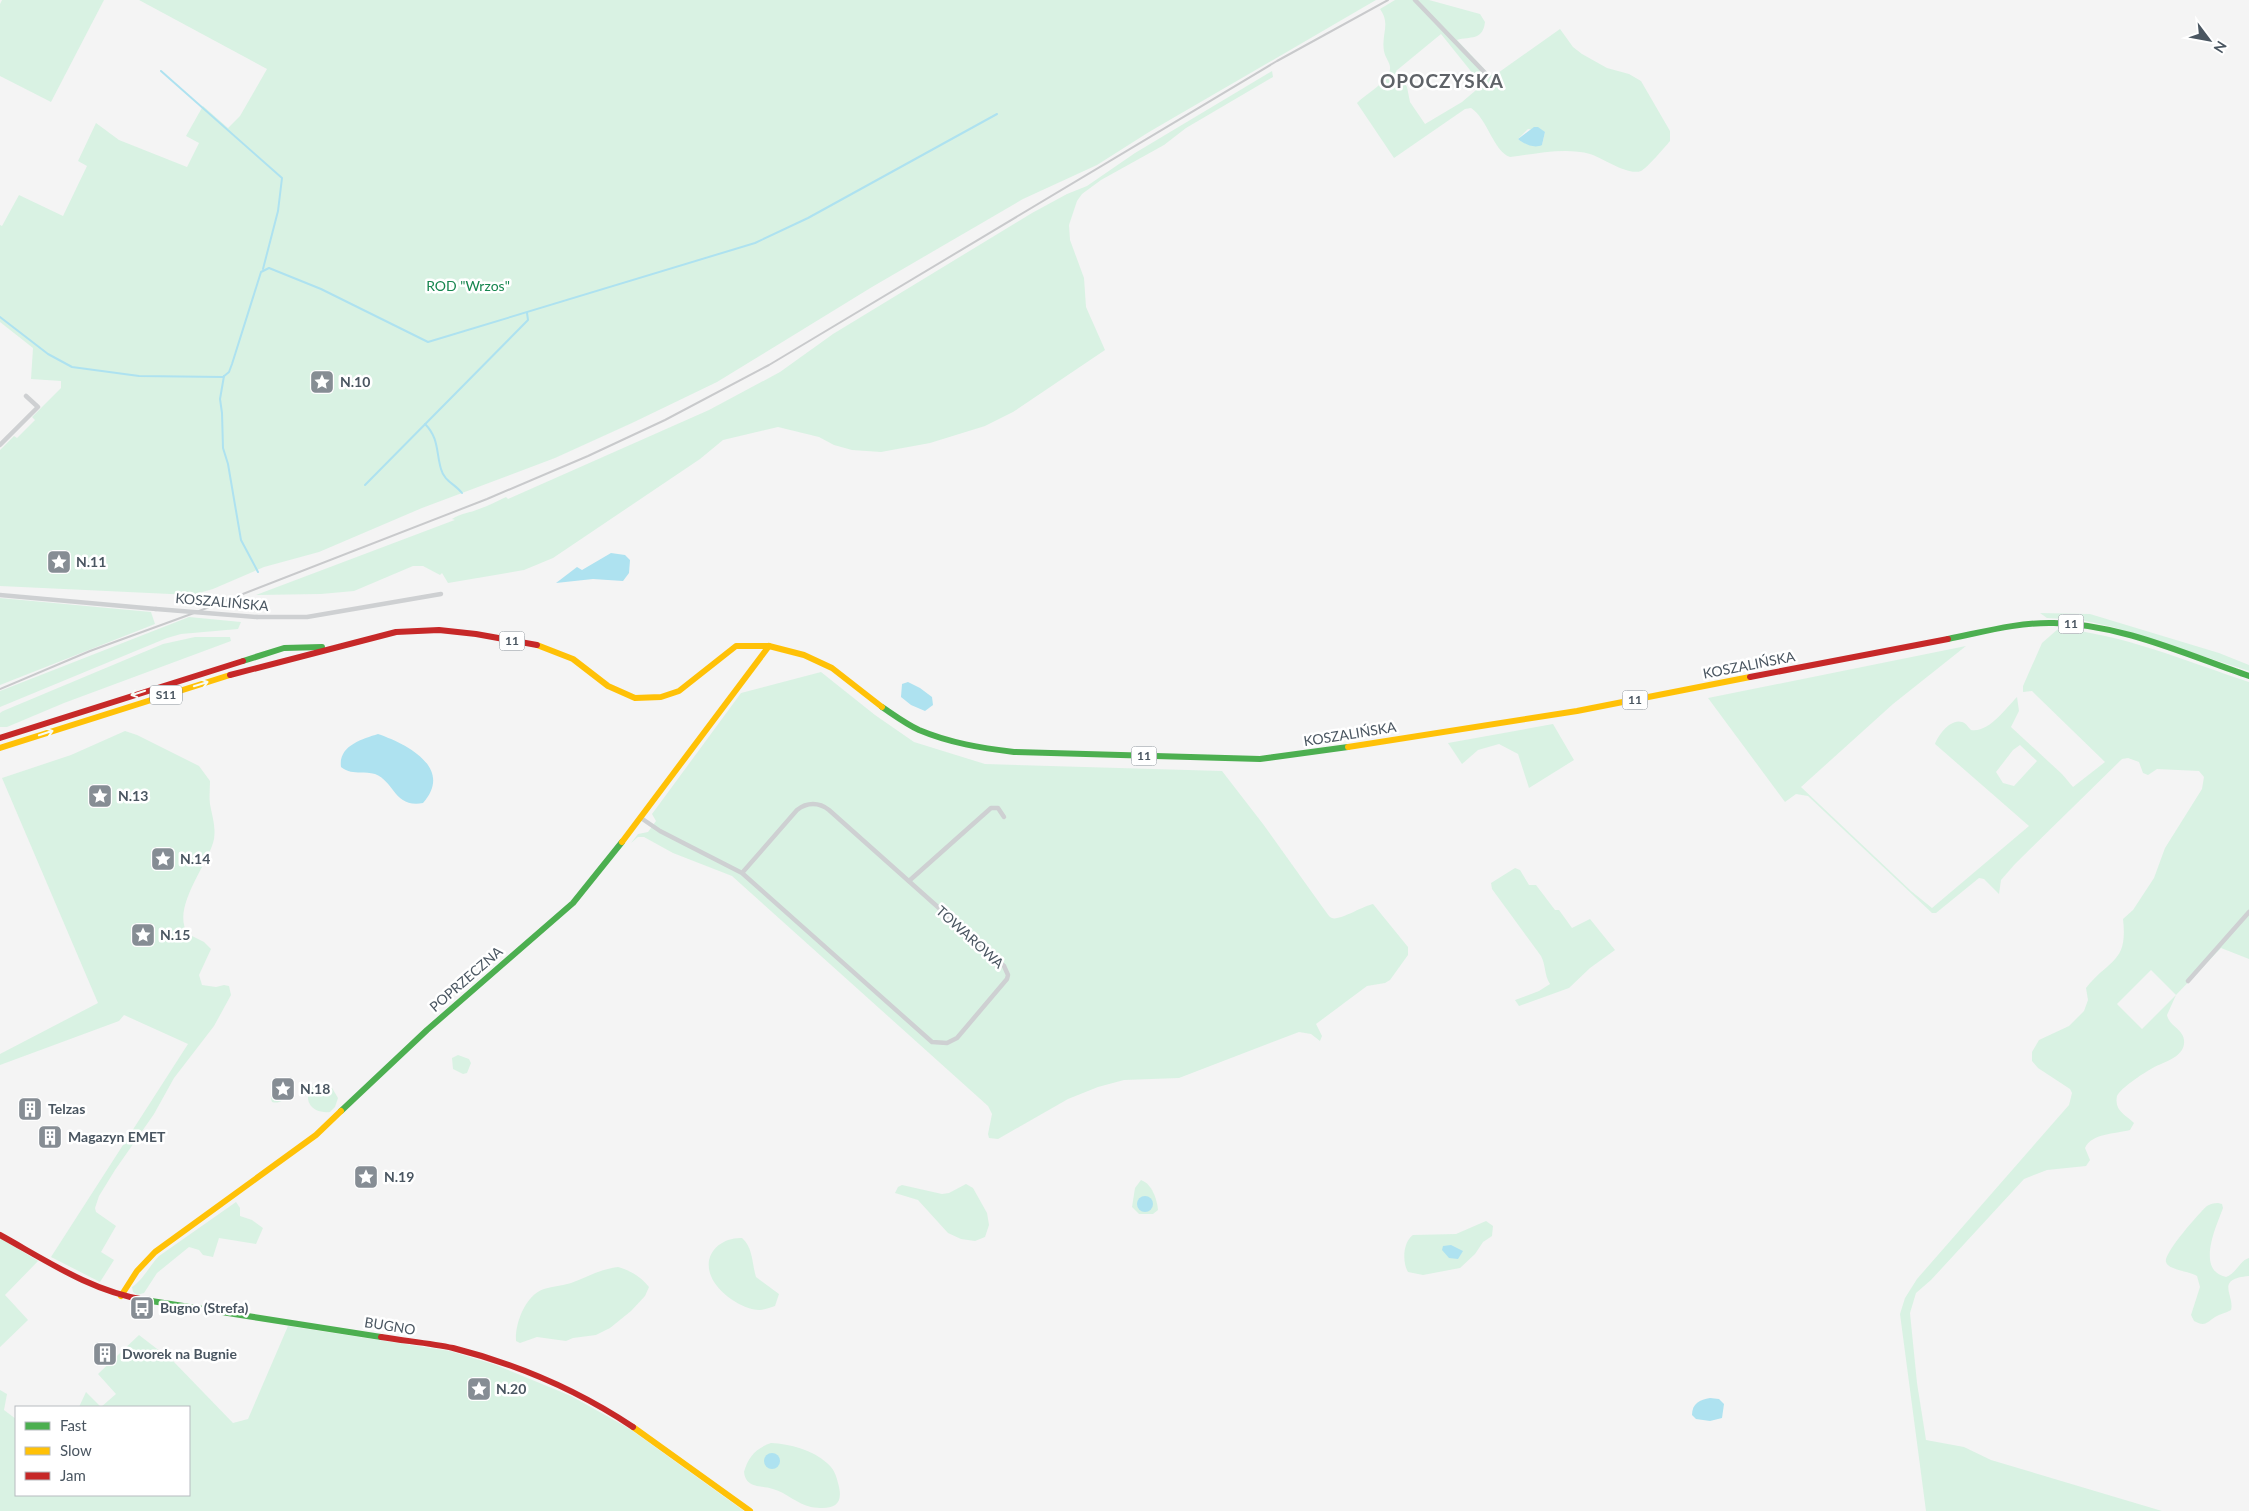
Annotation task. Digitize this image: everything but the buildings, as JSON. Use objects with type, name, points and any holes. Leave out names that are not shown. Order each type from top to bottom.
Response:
[{"type":"main road","name":"KOSZALIŃSKA","points":[[769,646],[804,655],[825,664],[837,671],[895,717],[928,734],[956,743],[1014,752],[1260,759],[1291,756],[1577,711],[1954,637],[2030,624],[2081,625],[2120,634],[2249,676]]},
{"type":"main road","name":"11","points":[[284,648],[334,646],[404,631],[439,630],[476,634],[536,645],[555,651],[587,669],[608,686],[635,698],[648,699],[667,696],[679,691],[736,646],[769,646]]},
{"type":"main road","name":"S11","points":[[0,748],[248,669],[334,646]]},
{"type":"main road","name":"POPRZECZNA","points":[[121,1296],[143,1264],[162,1247],[274,1167],[322,1130],[434,1024],[556,918],[590,883],[641,818],[769,646]]},
{"type":"main road","name":"S11","points":[[0,738],[284,648]]},
{"type":"main road","name":"BUGNO","points":[[0,1235],[81,1280],[99,1289],[121,1296],[451,1348],[497,1362],[572,1393],[610,1412],[750,1511]]},
{"type":"street","points":[[1415,0],[1488,76]]},
{"type":"street","points":[[0,445],[38,407],[26,396]]},
{"type":"street","name":"KOSZALIŃSKA","points":[[0,595],[257,617],[307,618],[442,594]]},
{"type":"street","name":"TOWAROWA","points":[[812,804],[821,805],[829,810],[909,881],[1004,966],[1008,975],[1005,983],[957,1038],[942,1044],[932,1042],[924,1036],[742,873],[797,810],[812,804]]},
{"type":"street","points":[[909,881],[991,808],[998,808],[1004,816]]},
{"type":"street","points":[[641,818],[660,831],[742,873]]},
{"type":"street","points":[[2188,981],[2249,912]]},
{"type":"green space","points":[[2,0],[104,0],[51,102],[0,76],[0,4]]},
{"type":"green space","name":"ROD \"Wrzos\"","points":[[139,0],[1376,0],[1149,132],[1097,165],[1023,199],[872,287],[717,382],[555,458],[422,508],[319,552],[264,567],[213,589],[192,595],[0,586],[0,450],[14,436],[17,438],[35,420],[32,417],[61,388],[61,381],[31,379],[33,348],[0,322],[0,225],[2,226],[19,195],[63,216],[87,166],[78,161],[96,123],[119,140],[187,167],[199,143],[186,136],[203,106],[228,128],[240,116],[267,69]]},
{"type":"green space","points":[[1395,0],[1429,0],[1480,14],[1485,22],[1482,32],[1475,37],[1457,40],[1490,75],[1495,75],[1560,29],[1573,47],[1582,54],[1607,68],[1629,74],[1641,81],[1670,131],[1670,141],[1647,166],[1641,171],[1636,172],[1623,169],[1590,154],[1580,152],[1550,152],[1510,157],[1499,149],[1482,119],[1471,108],[1465,109],[1394,158],[1357,103],[1383,81],[1390,70],[1383,45],[1385,20],[1380,9]],"holes":[[[1441,34],[1482,85],[1462,102],[1425,124],[1410,102],[1407,87],[1396,71]],[[1528,129],[1545,132],[1542,145],[1526,144],[1518,139]]]},
{"type":"green space","points":[[1272,71],[1273,77],[1186,128],[1164,145],[1101,180],[1082,194],[1077,201],[1069,225],[1070,240],[1084,278],[1086,307],[1105,350],[1013,412],[985,426],[930,443],[881,452],[852,450],[834,445],[819,437],[778,427],[723,440],[700,459],[553,558],[524,570],[448,583],[442,573],[440,575],[423,566],[413,566],[354,591],[321,594],[256,595],[455,520],[452,519],[506,497],[508,499],[709,410],[780,372],[833,334],[1032,213],[1067,194],[1087,186],[1135,153]]},
{"type":"green space","points":[[0,598],[151,612],[155,624],[0,685]]},
{"type":"green space","points":[[2040,613],[2090,614],[2219,653],[2249,665],[2249,671],[2113,627],[2081,620],[2047,618]]},
{"type":"green space","points":[[189,617],[241,622],[238,629],[181,634],[167,638],[0,707],[0,691]]},
{"type":"green space","points":[[2058,629],[2081,631],[2130,642],[2249,682],[2249,959],[2221,948],[2176,995],[2167,1015],[2170,1022],[2183,1036],[2184,1046],[2172,1059],[2137,1078],[2117,1096],[2116,1101],[2119,1109],[2134,1123],[2130,1130],[2104,1135],[2088,1143],[2085,1148],[2090,1160],[2086,1166],[2047,1170],[2024,1179],[1931,1280],[1916,1293],[1910,1313],[1917,1383],[1926,1440],[1964,1447],[1991,1460],[2162,1511],[1926,1511],[1900,1314],[1905,1298],[1917,1279],[2069,1105],[2072,1093],[2070,1089],[2038,1068],[2032,1061],[2032,1052],[2039,1040],[2069,1026],[2084,1011],[2088,1000],[2086,988],[2120,952],[2124,933],[2123,919],[2133,910],[2154,878],[2165,848],[2202,789],[2204,777],[2199,771],[2157,769],[2148,775],[2143,773],[2139,762],[2128,758],[2122,759],[2015,864],[2001,880],[1999,894],[1984,879],[1979,878],[1936,913],[1932,913],[1808,796],[1796,794],[1785,802],[1708,698],[1966,646],[1893,704],[1801,787],[1911,891],[1932,908],[2029,826],[1935,744],[1939,736],[1949,725],[1958,721],[1965,723],[1971,730],[1984,728],[1997,719],[2017,697],[2019,711],[2011,727],[2062,774],[2073,787],[2105,762],[2032,691],[2023,692],[2023,686],[2042,643]],"holes":[[[2020,745],[2037,761],[2014,786],[2003,783],[1996,772],[2013,750]],[[2151,970],[2176,995],[2142,1029],[2117,1004]]]},
{"type":"green space","points":[[195,637],[230,637],[231,641],[64,703],[7,727],[0,727],[0,713],[3,711],[163,644]]},
{"type":"green space","points":[[821,672],[875,715],[914,742],[985,764],[1222,771],[1263,824],[1329,916],[1332,918],[1340,917],[1373,904],[1408,947],[1408,955],[1390,980],[1385,983],[1367,986],[1316,1024],[1322,1036],[1320,1041],[1311,1034],[1299,1032],[1179,1078],[1124,1080],[1098,1087],[1068,1099],[998,1139],[989,1138],[992,1114],[988,1106],[732,876],[673,853],[644,837],[638,837],[631,843],[638,834],[648,832],[656,821],[652,814],[741,693]]},
{"type":"green space","points":[[1553,724],[1574,760],[1529,788],[1518,754],[1499,744],[1478,750],[1462,764],[1448,743]]},
{"type":"green space","points":[[125,731],[137,735],[199,766],[210,781],[214,839],[187,899],[184,923],[188,934],[204,942],[211,949],[199,975],[202,985],[229,986],[231,995],[214,1026],[174,1078],[154,1114],[99,1196],[95,1208],[96,1212],[116,1226],[101,1252],[114,1260],[100,1282],[51,1257],[188,1044],[124,1015],[119,1021],[0,1065],[0,1054],[98,1003],[2,778],[71,755]]},
{"type":"green space","points":[[1515,868],[1520,870],[1529,885],[1536,885],[1555,910],[1559,910],[1572,928],[1590,919],[1615,950],[1590,968],[1569,988],[1519,1006],[1515,1000],[1539,991],[1550,984],[1541,956],[1492,889],[1491,883]]},
{"type":"green space","points":[[458,1055],[469,1059],[471,1063],[467,1073],[463,1074],[453,1069],[452,1058]]},
{"type":"green space","points":[[285,1081],[289,1083],[290,1087],[288,1095],[280,1102],[272,1102],[272,1092],[279,1084]]},
{"type":"green space","points":[[322,1084],[332,1088],[338,1098],[335,1107],[330,1112],[318,1111],[308,1101],[313,1085]]},
{"type":"green space","points":[[367,1170],[374,1171],[374,1179],[367,1186],[359,1184],[359,1178]]},
{"type":"green space","points":[[1141,1180],[1151,1188],[1155,1197],[1158,1210],[1153,1214],[1139,1214],[1132,1207],[1135,1188]]},
{"type":"green space","points":[[966,1184],[973,1188],[987,1213],[989,1225],[985,1237],[975,1241],[961,1239],[948,1233],[918,1200],[895,1193],[898,1187],[902,1185],[942,1194],[949,1193]]},
{"type":"green space","points":[[236,1202],[240,1208],[240,1216],[252,1220],[263,1228],[256,1244],[219,1238],[213,1257],[203,1255],[199,1250],[189,1247],[157,1273],[144,1293],[137,1295],[133,1292],[132,1287],[159,1256]]},
{"type":"green space","points":[[2222,1204],[2223,1208],[2213,1235],[2210,1257],[2212,1266],[2217,1273],[2226,1277],[2249,1258],[2249,1276],[2232,1280],[2229,1284],[2231,1310],[2205,1324],[2201,1324],[2194,1321],[2191,1315],[2200,1287],[2197,1276],[2175,1269],[2166,1262],[2170,1251],[2182,1234],[2203,1210],[2209,1205]]},
{"type":"green space","points":[[1486,1221],[1493,1226],[1492,1236],[1483,1242],[1475,1254],[1460,1268],[1423,1275],[1408,1272],[1404,1252],[1407,1242],[1413,1235],[1456,1234]]},
{"type":"green space","points":[[0,1238],[38,1261],[5,1295],[28,1320],[0,1347]]},
{"type":"green space","points":[[742,1238],[750,1251],[756,1277],[779,1294],[775,1306],[760,1310],[746,1307],[724,1294],[711,1276],[709,1261],[715,1248],[727,1240]]},
{"type":"green space","points":[[618,1267],[635,1274],[649,1287],[645,1296],[631,1311],[610,1328],[596,1335],[573,1338],[566,1341],[537,1337],[520,1343],[516,1341],[517,1326],[523,1310],[538,1292]]},
{"type":"green space","points":[[288,1326],[450,1351],[496,1365],[571,1396],[630,1429],[744,1511],[0,1511],[0,1390],[7,1394],[4,1410],[15,1418],[15,1496],[190,1496],[190,1406],[102,1406],[116,1394],[98,1374],[139,1335],[174,1362],[233,1423],[248,1419]]},
{"type":"green space","points":[[86,1392],[100,1406],[79,1406]]},
{"type":"green space","points":[[771,1443],[801,1448],[827,1463],[833,1470],[837,1480],[840,1491],[838,1502],[831,1507],[811,1507],[778,1491],[751,1484],[745,1477],[744,1472],[748,1462],[757,1450]]},
{"type":"water","points":[[1534,127],[1538,127],[1545,132],[1542,145],[1529,145],[1518,139]]},
{"type":"water","points":[[611,553],[625,555],[630,560],[629,573],[623,581],[593,579],[556,583],[577,567],[582,570]]},
{"type":"water","points":[[908,682],[932,697],[933,705],[925,711],[911,705],[901,697],[902,684]]},
{"type":"water","points":[[378,734],[390,738],[413,751],[430,768],[433,779],[431,790],[423,803],[413,804],[406,802],[382,778],[375,774],[353,772],[341,767],[343,754],[352,744]]},
{"type":"water","points":[[1145,1196],[1151,1198],[1153,1204],[1151,1210],[1145,1212],[1139,1210],[1137,1204],[1139,1198]]},
{"type":"water","points":[[1451,1245],[1463,1251],[1458,1259],[1449,1258],[1442,1250],[1443,1246]]},
{"type":"water","points":[[1710,1398],[1719,1399],[1724,1404],[1722,1418],[1710,1421],[1696,1419],[1692,1415],[1695,1405],[1700,1401]]},
{"type":"water","points":[[772,1453],[780,1461],[772,1469],[764,1461]]},
{"type":"waterway","points":[[161,71],[282,178],[278,211],[263,269]]},
{"type":"waterway","points":[[0,317],[48,354],[72,367],[139,376],[223,377],[229,372],[232,364],[261,272],[269,268],[321,289],[428,342],[755,243],[808,218],[997,114]]},
{"type":"waterway","points":[[365,485],[528,320],[527,313]]},
{"type":"waterway","points":[[224,376],[220,399],[223,448],[228,464],[241,540],[258,572]]},
{"type":"waterway","points":[[425,424],[430,429],[435,440],[442,473],[462,493]]},
{"type":"railway","points":[[0,689],[90,651],[194,613],[487,499],[588,456],[665,420],[769,365],[1277,61],[1388,0]]},
{"type":"traffic: fast","points":[[1948,639],[2027,624],[2054,623],[2079,625],[2104,629],[2153,642],[2249,676]]},
{"type":"traffic: fast","points":[[243,661],[284,648],[322,647]]},
{"type":"traffic: fast","points":[[882,707],[909,725],[931,735],[990,749],[1014,752],[1260,759],[1348,747]]},
{"type":"traffic: fast","points":[[341,1111],[427,1030],[573,903],[622,842]]},
{"type":"traffic: fast","points":[[145,1300],[381,1337]]},
{"type":"traffic: slow","points":[[537,645],[573,659],[608,686],[635,698],[661,697],[679,691],[736,646],[769,646],[804,655],[832,668],[882,707]]},
{"type":"traffic: slow","points":[[622,842],[769,646]]},
{"type":"traffic: slow","points":[[0,748],[230,675]]},
{"type":"traffic: slow","points":[[1348,747],[1577,711],[1750,677]]},
{"type":"traffic: slow","points":[[121,1296],[137,1271],[155,1252],[316,1135],[341,1111]]},
{"type":"traffic: slow","points":[[633,1427],[750,1511]]},
{"type":"traffic: jam","points":[[230,675],[396,632],[439,630],[476,634],[537,645]]},
{"type":"traffic: jam","points":[[1750,677],[1948,639]]},
{"type":"traffic: jam","points":[[0,738],[243,661]]},
{"type":"traffic: jam","points":[[0,1235],[70,1274],[106,1290],[145,1300]]},
{"type":"traffic: jam","points":[[381,1337],[453,1348],[500,1362],[569,1390],[633,1427]]},
{"type":"place","name":"N.10","points":[[322,382]]},
{"type":"place","name":"N.11","points":[[59,562]]},
{"type":"place","name":"N.13","points":[[100,796]]},
{"type":"place","name":"N.14","points":[[163,859]]},
{"type":"place","name":"N.15","points":[[143,935]]},
{"type":"place","name":"N.18","points":[[283,1089]]},
{"type":"place","name":"Telzas","points":[[30,1109]]},
{"type":"place","name":"Magazyn EMET","points":[[50,1137]]},
{"type":"place","name":"N.19","points":[[366,1177]]},
{"type":"place","name":"Bugno (Strefa)","points":[[142,1308]]},
{"type":"place","name":"Dworek na Bugnie","points":[[105,1354]]},
{"type":"place","name":"N.20","points":[[479,1389]]},
{"type":"district","name":"OPOCZYSKA","points":[[1442,81]]}]
